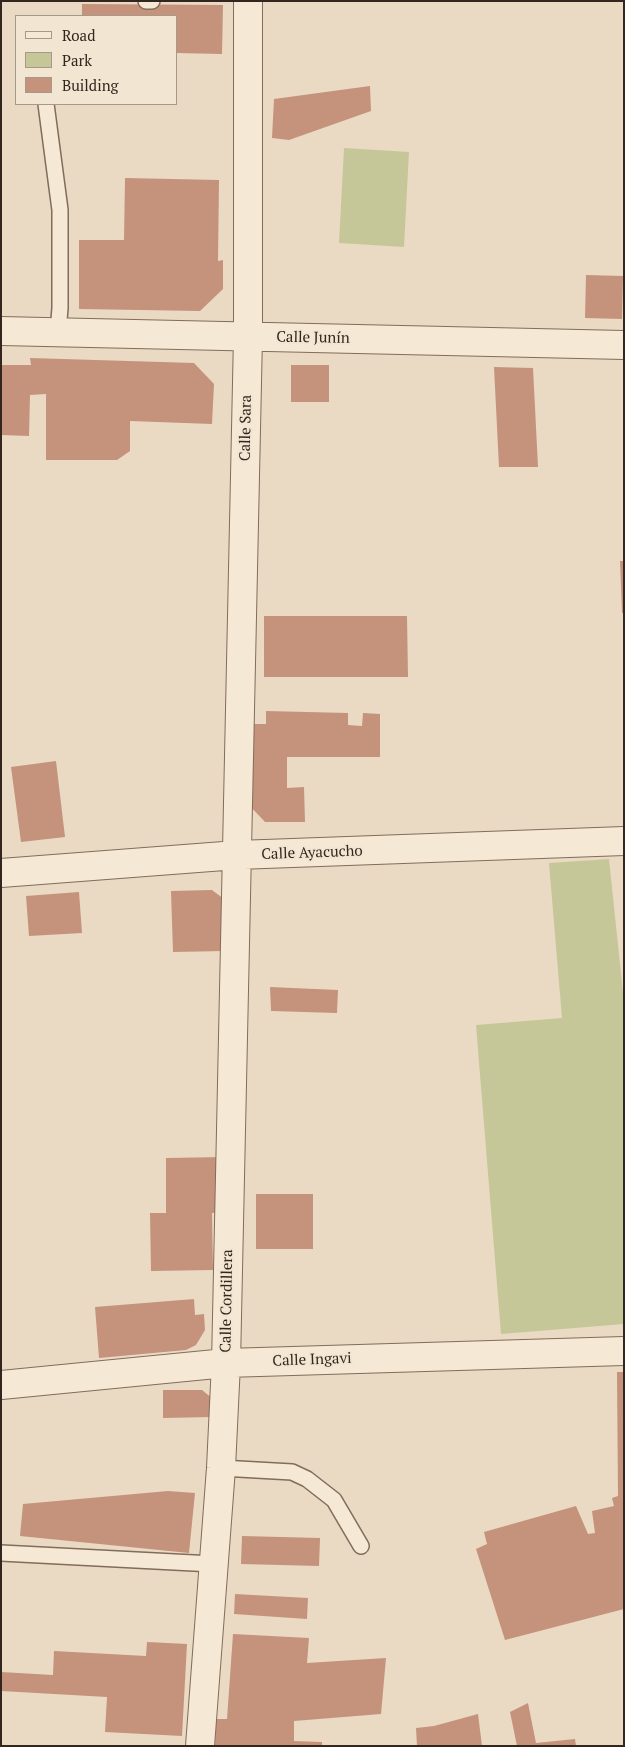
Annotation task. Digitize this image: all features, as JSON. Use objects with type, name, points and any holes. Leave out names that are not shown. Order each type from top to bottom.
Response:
[{"type":"street","name":"Calle Sara","points":[[237,855],[248,336],[248,1]]},
{"type":"street","name":"Calle Junín","points":[[1,331],[624,345]]},
{"type":"street","name":"Calle Ayacucho","points":[[1,873],[237,855],[624,841]]},
{"type":"street","name":"Calle Cordillera","points":[[200,1746],[221,1468],[226,1363],[237,855]]},
{"type":"street","name":"Calle Ingavi","points":[[1,1384],[226,1363],[624,1351]]},
{"type":"lane","points":[[146,1],[152,1]]},
{"type":"lane","points":[[46,105],[60,210],[60,308],[58,332]]},
{"type":"lane","points":[[221,1468],[292,1472],[306,1479],[334,1500],[361,1546]]},
{"type":"lane","points":[[1,1553],[213,1564]]},
{"type":"green space","points":[[344,148],[409,152],[404,247],[339,243]]},
{"type":"green space","points":[[609,859],[624,1002],[624,1324],[501,1334],[476,1025],[562,1018],[549,863]]},
{"type":"building","points":[[82,4],[223,5],[222,54],[178,53],[178,15],[82,15]]},
{"type":"building","points":[[370,86],[371,111],[289,140],[272,138],[274,99]]},
{"type":"building","points":[[125,178],[219,180],[218,261],[223,260],[223,289],[200,311],[79,309],[79,240],[124,240]]},
{"type":"building","points":[[586,275],[623,276],[622,319],[585,318]]},
{"type":"building","points":[[30,358],[194,363],[214,384],[212,424],[130,421],[130,451],[117,460],[46,460],[46,394],[30,395],[29,436],[1,435],[1,365],[31,365]]},
{"type":"building","points":[[291,365],[329,365],[329,402],[291,402]]},
{"type":"building","points":[[494,367],[533,368],[538,467],[499,467]]},
{"type":"building","points":[[620,561],[624,561],[624,613],[622,613]]},
{"type":"building","points":[[264,616],[407,616],[408,677],[264,677]]},
{"type":"building","points":[[266,711],[348,713],[348,725],[362,726],[363,713],[380,714],[380,757],[287,757],[287,788],[304,787],[305,822],[265,822],[248,804],[248,724],[266,724]]},
{"type":"building","points":[[56,761],[65,837],[21,842],[11,767]]},
{"type":"building","points":[[212,890],[224,899],[225,951],[173,952],[171,891]]},
{"type":"building","points":[[79,892],[82,933],[29,936],[26,896]]},
{"type":"building","points":[[270,987],[338,990],[337,1013],[271,1011]]},
{"type":"building","points":[[224,1157],[225,1212],[212,1213],[213,1270],[151,1271],[150,1213],[166,1213],[166,1158]]},
{"type":"building","points":[[256,1194],[313,1194],[313,1249],[256,1249]]},
{"type":"building","points":[[194,1299],[195,1315],[204,1314],[205,1330],[196,1345],[186,1350],[99,1358],[95,1307]]},
{"type":"building","points":[[617,1372],[624,1372],[624,1609],[505,1640],[476,1549],[487,1544],[484,1532],[576,1506],[588,1534],[595,1533],[592,1511],[614,1506],[612,1498],[618,1496]]},
{"type":"building","points":[[163,1390],[202,1390],[213,1399],[213,1417],[163,1418]]},
{"type":"building","points":[[168,1491],[195,1493],[189,1553],[20,1536],[23,1504]]},
{"type":"building","points":[[242,1536],[320,1538],[319,1566],[241,1564]]},
{"type":"building","points":[[235,1594],[308,1598],[307,1619],[234,1614]]},
{"type":"building","points":[[233,1634],[309,1638],[307,1663],[386,1658],[381,1714],[294,1721],[294,1741],[322,1742],[322,1746],[215,1746],[216,1719],[227,1719]]},
{"type":"building","points":[[147,1642],[187,1644],[182,1736],[105,1732],[107,1697],[1,1691],[1,1672],[53,1675],[54,1651],[146,1656]]},
{"type":"building","points":[[528,1703],[536,1743],[575,1739],[576,1746],[517,1746],[510,1712]]},
{"type":"building","points":[[478,1714],[482,1746],[417,1746],[416,1728],[434,1726]]}]
